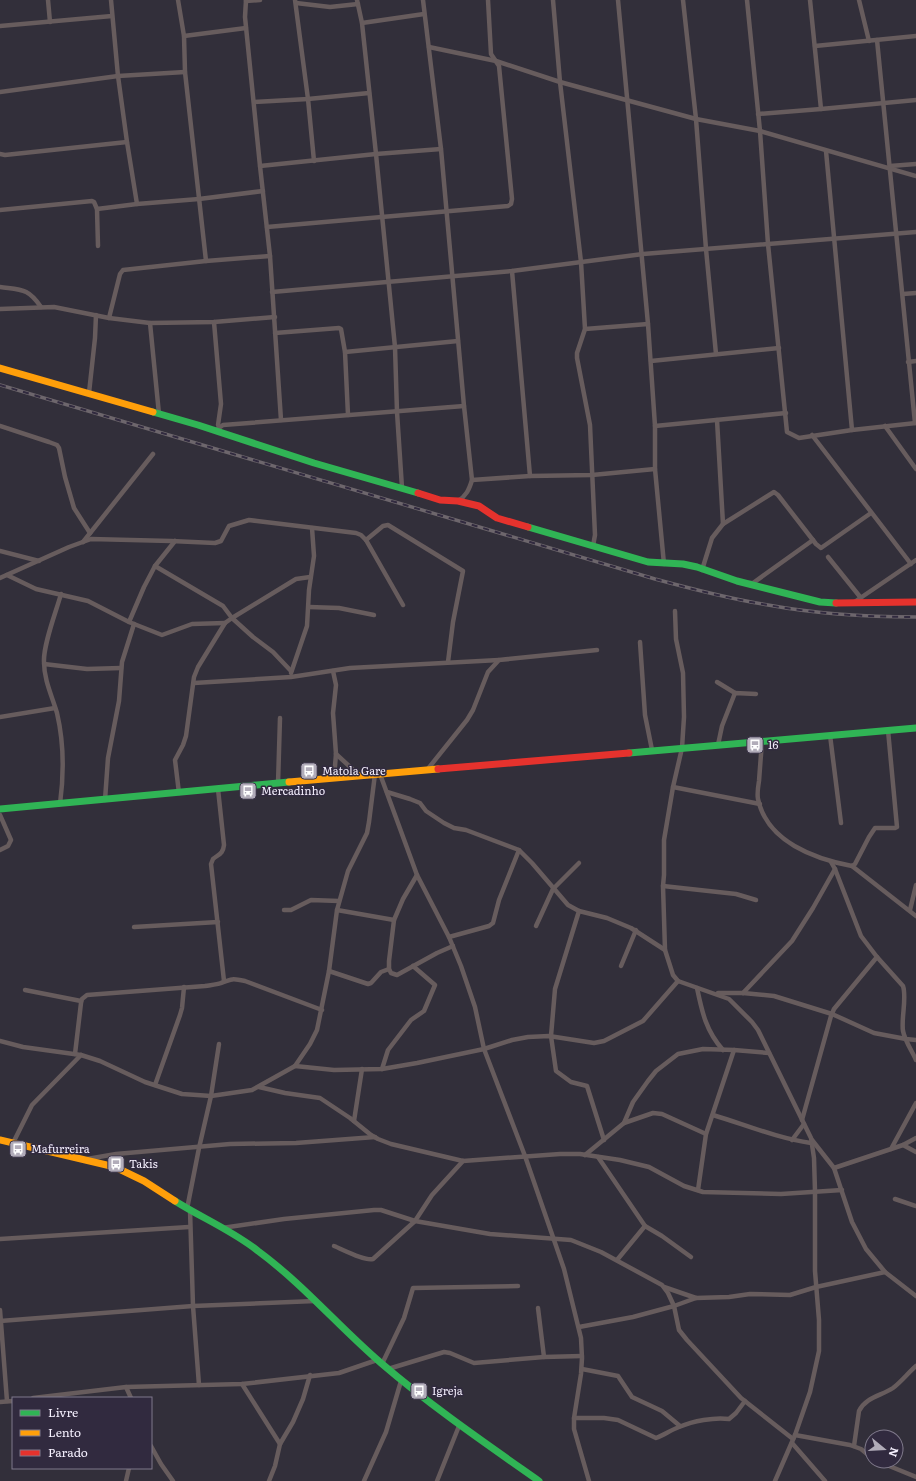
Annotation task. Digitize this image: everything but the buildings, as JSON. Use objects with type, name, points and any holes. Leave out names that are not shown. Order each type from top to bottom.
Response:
[{"type":"street","points":[[48,0],[50,22]]},
{"type":"street","points":[[111,0],[118,76],[137,204]]},
{"type":"street","points":[[178,0],[184,36],[185,72],[206,261]]},
{"type":"street","points":[[260,0],[246,0],[246,28],[270,256],[281,420]]},
{"type":"street","points":[[423,0],[441,149],[472,480],[464,497],[458,501]]},
{"type":"street","points":[[267,227],[508,206],[511,204],[512,199],[499,66],[491,54],[488,0]]},
{"type":"street","points":[[553,0],[560,82],[581,262],[585,329],[577,352],[577,358],[590,425],[595,535],[593,546]]},
{"type":"street","points":[[618,0],[643,254],[655,426],[654,469],[664,564]]},
{"type":"street","points":[[683,0],[696,119],[716,354]]},
{"type":"street","points":[[747,0],[760,131],[768,244],[787,432],[797,438],[915,423],[877,40]]},
{"type":"street","points":[[810,0],[821,109]]},
{"type":"street","points":[[859,0],[869,41]]},
{"type":"street","points":[[314,161],[296,2],[330,6],[358,2],[362,23],[395,346],[397,412],[402,488]]},
{"type":"street","points":[[362,23],[424,14]]},
{"type":"street","points":[[0,26],[112,16]]},
{"type":"street","points":[[184,36],[246,28]]},
{"type":"street","points":[[815,46],[916,36]]},
{"type":"street","points":[[429,46],[496,61],[560,82],[696,119],[760,131],[890,167],[916,176]]},
{"type":"street","points":[[0,92],[118,76],[185,72]]},
{"type":"street","points":[[254,102],[308,99],[369,93]]},
{"type":"street","points":[[758,114],[916,100]]},
{"type":"street","points":[[0,154],[5,155],[127,142]]},
{"type":"street","points":[[260,166],[441,149]]},
{"type":"street","points":[[826,150],[852,430]]},
{"type":"street","points":[[890,167],[916,164]]},
{"type":"street","points":[[97,209],[137,204],[199,200],[263,191]]},
{"type":"street","points":[[0,210],[90,201],[94,202],[97,209],[98,246]]},
{"type":"street","points":[[272,292],[512,271],[643,254],[916,232]]},
{"type":"street","points":[[109,318],[122,270],[270,256]]},
{"type":"street","points":[[512,271],[530,476]]},
{"type":"street","points":[[0,287],[28,292],[33,295],[42,307]]},
{"type":"street","points":[[903,294],[916,293]]},
{"type":"street","points":[[0,309],[54,307],[109,318],[150,323],[214,322],[275,317]]},
{"type":"street","points":[[89,393],[96,315]]},
{"type":"street","points":[[214,322],[221,404],[219,427]]},
{"type":"street","points":[[150,323],[159,414]]},
{"type":"street","points":[[585,329],[648,324]]},
{"type":"street","points":[[275,333],[340,328],[343,332],[345,352],[348,415]]},
{"type":"street","points":[[345,352],[458,341]]},
{"type":"street","points":[[651,361],[779,348]]},
{"type":"street","points":[[908,362],[916,361]]},
{"type":"street","points":[[0,368],[198,425],[219,427],[281,420],[464,406]]},
{"type":"street","points":[[655,426],[786,413]]},
{"type":"street","points":[[717,420],[723,524]]},
{"type":"street","points":[[0,426],[49,442],[59,448],[65,477],[74,508],[90,533]]},
{"type":"street","points":[[885,426],[916,469]]},
{"type":"street","points":[[219,427],[307,461],[440,500],[458,501],[479,506],[498,518],[648,562],[683,564],[697,567],[702,570],[820,602],[847,604],[916,602]]},
{"type":"street","points":[[812,435],[911,564]]},
{"type":"street","points":[[83,542],[153,454]]},
{"type":"street","points":[[472,480],[530,476],[592,475],[654,469]]},
{"type":"street","points":[[702,570],[712,538],[723,524],[774,492],[821,548],[826,546],[871,512]]},
{"type":"street","points":[[0,578],[69,547],[92,539],[219,542],[229,526],[249,520],[356,533],[361,535],[366,540],[403,604]]},
{"type":"street","points":[[366,540],[383,526],[388,525],[463,571],[453,622],[448,662]]},
{"type":"street","points":[[291,677],[291,670],[307,626],[310,577],[314,556],[312,528]]},
{"type":"street","points":[[748,583],[753,582],[813,540]]},
{"type":"street","points":[[129,622],[144,586],[155,566],[175,541]]},
{"type":"street","points":[[0,551],[39,561]]},
{"type":"street","points":[[828,557],[861,598]]},
{"type":"street","points":[[851,604],[916,560]]},
{"type":"street","points":[[155,566],[223,606],[232,618],[253,637],[274,652],[291,670]]},
{"type":"street","points":[[7,575],[36,589],[94,603],[129,622],[162,635],[192,624],[225,623]]},
{"type":"street","points":[[179,793],[175,760],[183,746],[186,736],[194,677],[198,667],[225,623],[296,579],[310,577]]},
{"type":"street","points":[[60,804],[63,765],[59,730],[44,664],[46,647],[61,594]]},
{"type":"street","points":[[309,607],[339,608],[374,615]]},
{"type":"street","points":[[675,610],[676,639],[683,673],[684,704],[682,748],[673,787],[664,840],[663,886],[665,950],[673,975],[678,981],[729,999],[752,1022],[803,1122],[811,1140],[814,1158],[816,1191],[815,1271],[819,1351],[810,1392],[793,1439],[775,1481]]},
{"type":"street","points":[[105,800],[108,758],[119,701],[121,668],[124,650],[134,624]]},
{"type":"street","points":[[640,642],[645,715],[652,750]]},
{"type":"street","points":[[194,683],[291,677],[350,668],[499,660],[597,650]]},
{"type":"street","points":[[427,770],[467,720],[473,710],[488,672],[499,660]]},
{"type":"street","points":[[44,664],[88,669],[121,668]]},
{"type":"street","points":[[333,671],[336,685],[333,713],[336,754],[334,778]]},
{"type":"street","points":[[717,682],[735,693],[756,694]]},
{"type":"street","points":[[718,745],[722,726],[735,693]]},
{"type":"street","points":[[0,717],[55,708]]},
{"type":"street","points":[[278,784],[280,718]]},
{"type":"street","points":[[0,809],[378,774],[916,728]]},
{"type":"street","points":[[852,866],[855,864],[875,828],[896,828],[888,730]]},
{"type":"street","points":[[830,735],[841,823]]},
{"type":"street","points":[[762,741],[758,798],[764,816],[780,836],[799,850],[830,862],[852,866],[916,916]]},
{"type":"street","points":[[336,754],[360,776]]},
{"type":"street","points":[[378,774],[387,792],[417,875],[453,946],[475,1007],[484,1049],[525,1156],[564,1269],[578,1327],[582,1356],[582,1369],[574,1418],[574,1430],[589,1481]]},
{"type":"street","points":[[0,1041],[23,1047],[81,1055],[100,1061],[155,1085],[182,1094],[211,1096],[252,1090],[296,1066],[317,1030],[329,971],[332,937],[339,901],[348,871],[367,833],[378,774]]},
{"type":"street","points":[[673,787],[760,804]]},
{"type":"street","points":[[218,789],[224,851],[221,855],[213,859],[211,864],[224,981]]},
{"type":"street","points":[[387,792],[410,799],[420,804],[454,828],[466,830],[519,850],[568,905],[579,911],[608,918],[636,930],[665,950]]},
{"type":"street","points":[[0,815],[11,840],[8,846],[0,850]]},
{"type":"street","points":[[449,937],[489,926],[493,923],[499,900],[519,850]]},
{"type":"street","points":[[830,862],[835,869],[861,936],[904,989],[903,1025],[906,1040],[916,1060]]},
{"type":"street","points":[[536,926],[553,889],[579,864]]},
{"type":"street","points":[[743,993],[792,941],[835,869]]},
{"type":"street","points":[[417,875],[403,899],[394,920],[389,969],[391,973],[397,975],[453,946]]},
{"type":"street","points":[[910,910],[916,885]]},
{"type":"street","points":[[663,886],[736,894],[756,900]]},
{"type":"street","points":[[284,910],[291,910],[311,900],[339,901]]},
{"type":"street","points":[[337,910],[394,920]]},
{"type":"street","points":[[579,911],[555,989],[551,1036],[554,1065],[556,1071],[571,1082],[587,1086],[604,1140]]},
{"type":"street","points":[[134,927],[218,922]]},
{"type":"street","points":[[621,966],[636,930]]},
{"type":"street","points":[[792,1140],[803,1122],[832,1014],[877,957]]},
{"type":"street","points":[[382,1069],[388,1050],[411,1020],[424,1011],[434,990],[435,985],[413,966]]},
{"type":"street","points":[[329,971],[368,984],[371,983],[381,972],[389,969]]},
{"type":"street","points":[[75,1054],[81,1001],[87,995],[218,984],[234,978],[322,1010]]},
{"type":"street","points":[[296,1066],[334,1070],[382,1069],[484,1049],[512,1040],[528,1037],[551,1036],[594,1043],[604,1041],[643,1021],[678,981]]},
{"type":"street","points":[[155,1085],[180,1015],[184,987]]},
{"type":"street","points":[[697,988],[706,1023],[714,1040],[723,1050]]},
{"type":"street","points":[[25,990],[81,1001]]},
{"type":"street","points":[[714,994],[743,993],[774,996],[832,1014],[874,1033],[906,1040],[916,1040]]},
{"type":"street","points":[[199,1385],[188,1209],[199,1148],[211,1096],[219,1044]]},
{"type":"street","points":[[624,1123],[633,1102],[648,1081],[656,1071],[678,1054],[703,1049],[769,1053]]},
{"type":"street","points":[[698,1190],[706,1134],[734,1050]]},
{"type":"street","points":[[13,1143],[32,1105],[81,1055]]},
{"type":"street","points":[[354,1121],[362,1069]]},
{"type":"street","points":[[259,1087],[285,1093],[320,1098],[375,1137],[391,1144],[463,1161],[560,1154],[585,1155],[649,1167],[684,1186],[698,1190],[781,1194],[842,1190]]},
{"type":"street","points":[[891,1149],[916,1103]]},
{"type":"street","points":[[585,1155],[624,1123],[654,1113],[662,1114],[706,1134]]},
{"type":"street","points":[[713,1115],[792,1140],[811,1140]]},
{"type":"street","points":[[84,1160],[116,1154],[199,1148],[230,1144],[296,1143],[375,1137]]},
{"type":"street","points":[[834,1168],[903,1145],[916,1138]]},
{"type":"street","points":[[0,1140],[115,1167],[130,1173],[222,1228],[258,1251],[315,1301],[401,1381],[459,1426],[539,1481]]},
{"type":"street","points":[[811,1140],[834,1168],[859,1238],[866,1249],[885,1272],[916,1296]]},
{"type":"street","points":[[903,1145],[916,1152]]},
{"type":"street","points":[[598,1157],[645,1226],[662,1236],[691,1257]]},
{"type":"street","points":[[334,1246],[369,1260],[373,1259],[415,1221],[432,1195],[463,1161]]},
{"type":"street","points":[[895,1199],[916,1206]]},
{"type":"street","points":[[222,1228],[284,1219],[381,1210],[415,1221],[490,1234],[554,1240],[571,1240],[617,1260],[656,1281],[664,1287],[696,1298]]},
{"type":"street","points":[[617,1260],[645,1226]]},
{"type":"street","points":[[0,1239],[189,1227]]},
{"type":"street","points":[[578,1327],[633,1317],[674,1306],[696,1298],[729,1297],[750,1294],[790,1295],[816,1287],[885,1272]]},
{"type":"street","points":[[41,1397],[126,1387],[242,1384],[310,1375],[339,1373],[379,1362],[404,1318],[413,1288],[518,1286]]},
{"type":"street","points":[[664,1287],[674,1306],[679,1330],[732,1390],[793,1439],[825,1481]]},
{"type":"street","points":[[1,1321],[193,1306],[315,1301]]},
{"type":"street","points":[[538,1308],[544,1357]]},
{"type":"street","points":[[0,1310],[7,1401]]},
{"type":"street","points":[[388,1369],[444,1352],[474,1363],[544,1357],[582,1356]]},
{"type":"street","points":[[854,1446],[859,1411],[862,1406],[876,1395],[893,1387],[916,1366]]},
{"type":"street","points":[[582,1369],[618,1376],[632,1397],[662,1412],[680,1426]]},
{"type":"street","points":[[268,1481],[275,1466],[280,1444],[293,1422],[303,1399],[310,1375]]},
{"type":"street","points":[[364,1481],[386,1432],[401,1381]]},
{"type":"street","points":[[242,1384],[280,1444]]},
{"type":"street","points":[[126,1387],[131,1397]]},
{"type":"street","points":[[0,1402],[12,1401]]},
{"type":"street","points":[[574,1418],[604,1418],[618,1420],[656,1438],[680,1426],[694,1422],[732,1418],[745,1401]]},
{"type":"street","points":[[436,1481],[459,1426]]},
{"type":"street","points":[[793,1439],[854,1446],[864,1451]]},
{"type":"street","points":[[152,1450],[173,1481]]},
{"type":"street","points":[[126,1481],[129,1469]]},
{"type":"street","points":[[896,1469],[916,1477]]},
{"type":"railway","points":[[0,385],[655,579],[697,590],[754,603],[805,611],[860,616],[916,617]]},
{"type":"traffic: fast","points":[[153,412],[314,463],[418,493]]},
{"type":"traffic: fast","points":[[528,527],[648,562],[683,564],[697,567],[737,581],[820,602],[836,603]]},
{"type":"traffic: fast","points":[[629,753],[916,728]]},
{"type":"traffic: fast","points":[[0,809],[289,782]]},
{"type":"traffic: fast","points":[[175,1201],[238,1237],[258,1251],[306,1291],[366,1349],[400,1379],[458,1424],[539,1481]]},
{"type":"traffic: slow","points":[[0,368],[153,412]]},
{"type":"traffic: slow","points":[[289,782],[438,769]]},
{"type":"traffic: slow","points":[[0,1140],[115,1167],[144,1181],[175,1201]]},
{"type":"traffic: jam","points":[[418,493],[440,500],[458,501],[479,506],[497,518],[528,527]]},
{"type":"traffic: jam","points":[[836,603],[916,602]]},
{"type":"traffic: jam","points":[[438,769],[629,753]]},
{"type":"place","name":"16","points":[[755,745]]},
{"type":"place","name":"Matola Gare","points":[[309,771]]},
{"type":"place","name":"Mercadinho","points":[[248,791]]},
{"type":"place","name":"Mafurreira","points":[[18,1149]]},
{"type":"place","name":"Takis","points":[[116,1164]]},
{"type":"place","name":"Igreja","points":[[419,1391]]}]
